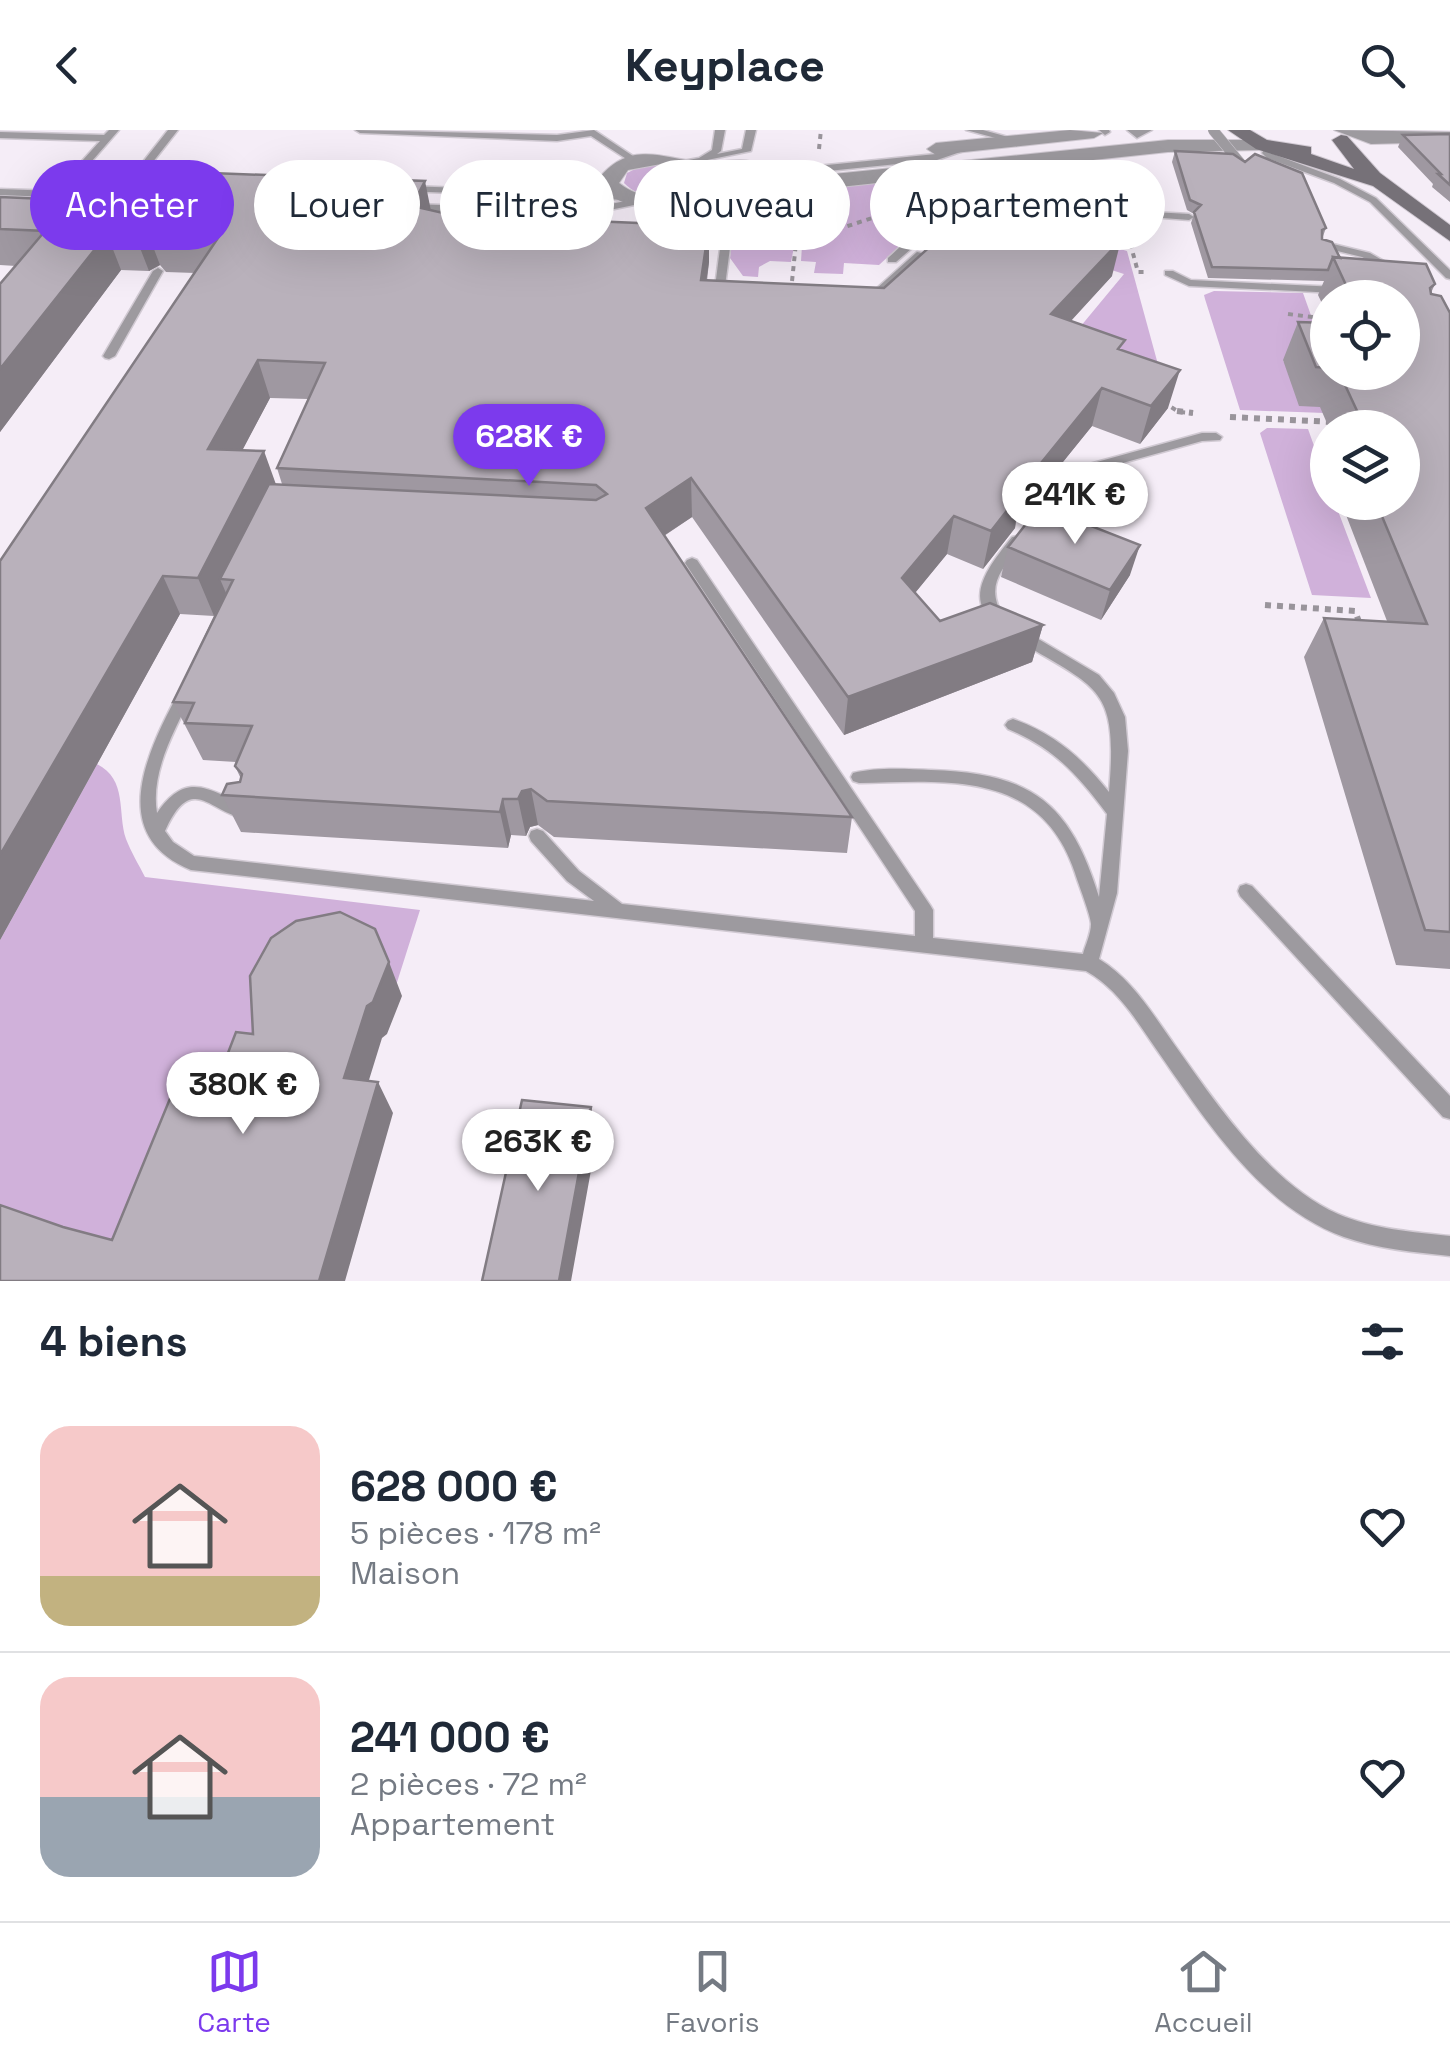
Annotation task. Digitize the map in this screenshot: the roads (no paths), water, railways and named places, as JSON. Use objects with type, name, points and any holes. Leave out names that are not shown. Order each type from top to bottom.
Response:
[{"type":"street","points":[[1030,160],[1137,141],[1226,134],[1234,130],[1392,190]]},
{"type":"street","points":[[800,160],[970,138],[1105,131],[1137,141],[1233,142],[1319,150],[1342,133],[1371,139],[1450,137]]},
{"type":"street","points":[[1342,133],[1356,162],[1417,206],[1450,236]]},
{"type":"street","points":[[634,199],[610,185],[609,178],[622,165],[634,160],[674,160]]},
{"type":"lane","points":[[149,160],[173,130]]},
{"type":"lane","points":[[360,130],[557,138],[590,131],[634,160]]},
{"type":"lane","points":[[700,160],[716,151],[720,130]]},
{"type":"lane","points":[[707,160],[746,151],[751,130]]},
{"type":"lane","points":[[1213,130],[1241,164]]},
{"type":"lane","points":[[0,134],[110,134]]},
{"type":"lane","points":[[88,160],[110,134]]},
{"type":"lane","points":[[850,166],[937,157],[970,138]]},
{"type":"lane","points":[[1272,147],[1266,153],[1270,156],[1337,181],[1373,200],[1450,276]]},
{"type":"lane","points":[[234,182],[242,182]]},
{"type":"lane","points":[[420,189],[634,199]]},
{"type":"lane","points":[[0,192],[30,193]]},
{"type":"lane","points":[[614,204],[634,199]]},
{"type":"lane","points":[[1165,215],[1189,216]]},
{"type":"lane","points":[[1325,246],[1366,255],[1406,279]]},
{"type":"lane","points":[[723,250],[720,287],[738,300]]},
{"type":"lane","points":[[892,260],[904,250]]},
{"type":"lane","points":[[860,304],[926,250]]},
{"type":"lane","points":[[109,356],[158,272]]},
{"type":"lane","points":[[1169,273],[1188,284],[1310,289]]},
{"type":"lane","points":[[1088,963],[1109,893],[1120,751],[1117,717],[1109,697],[1094,679],[1069,661],[1006,628],[992,612],[986,592],[989,577],[1064,478],[1202,437],[1216,437]]},
{"type":"lane","points":[[692,562],[924,910],[924,942]]},
{"type":"lane","points":[[189,685],[147,775],[146,797],[155,834],[168,851],[191,862],[1088,963],[1110,974],[1242,1147],[1288,1194],[1312,1212],[1357,1231],[1450,1246]]},
{"type":"lane","points":[[1013,726],[1045,737],[1074,758],[1114,810]]},
{"type":"lane","points":[[859,777],[972,778],[1026,792],[1050,814],[1080,860],[1099,920]]},
{"type":"lane","points":[[155,834],[164,811],[178,798],[194,793],[208,794],[232,810],[248,812]]},
{"type":"lane","points":[[537,836],[573,876],[619,908]]},
{"type":"lane","points":[[1246,891],[1450,1110]]}]
